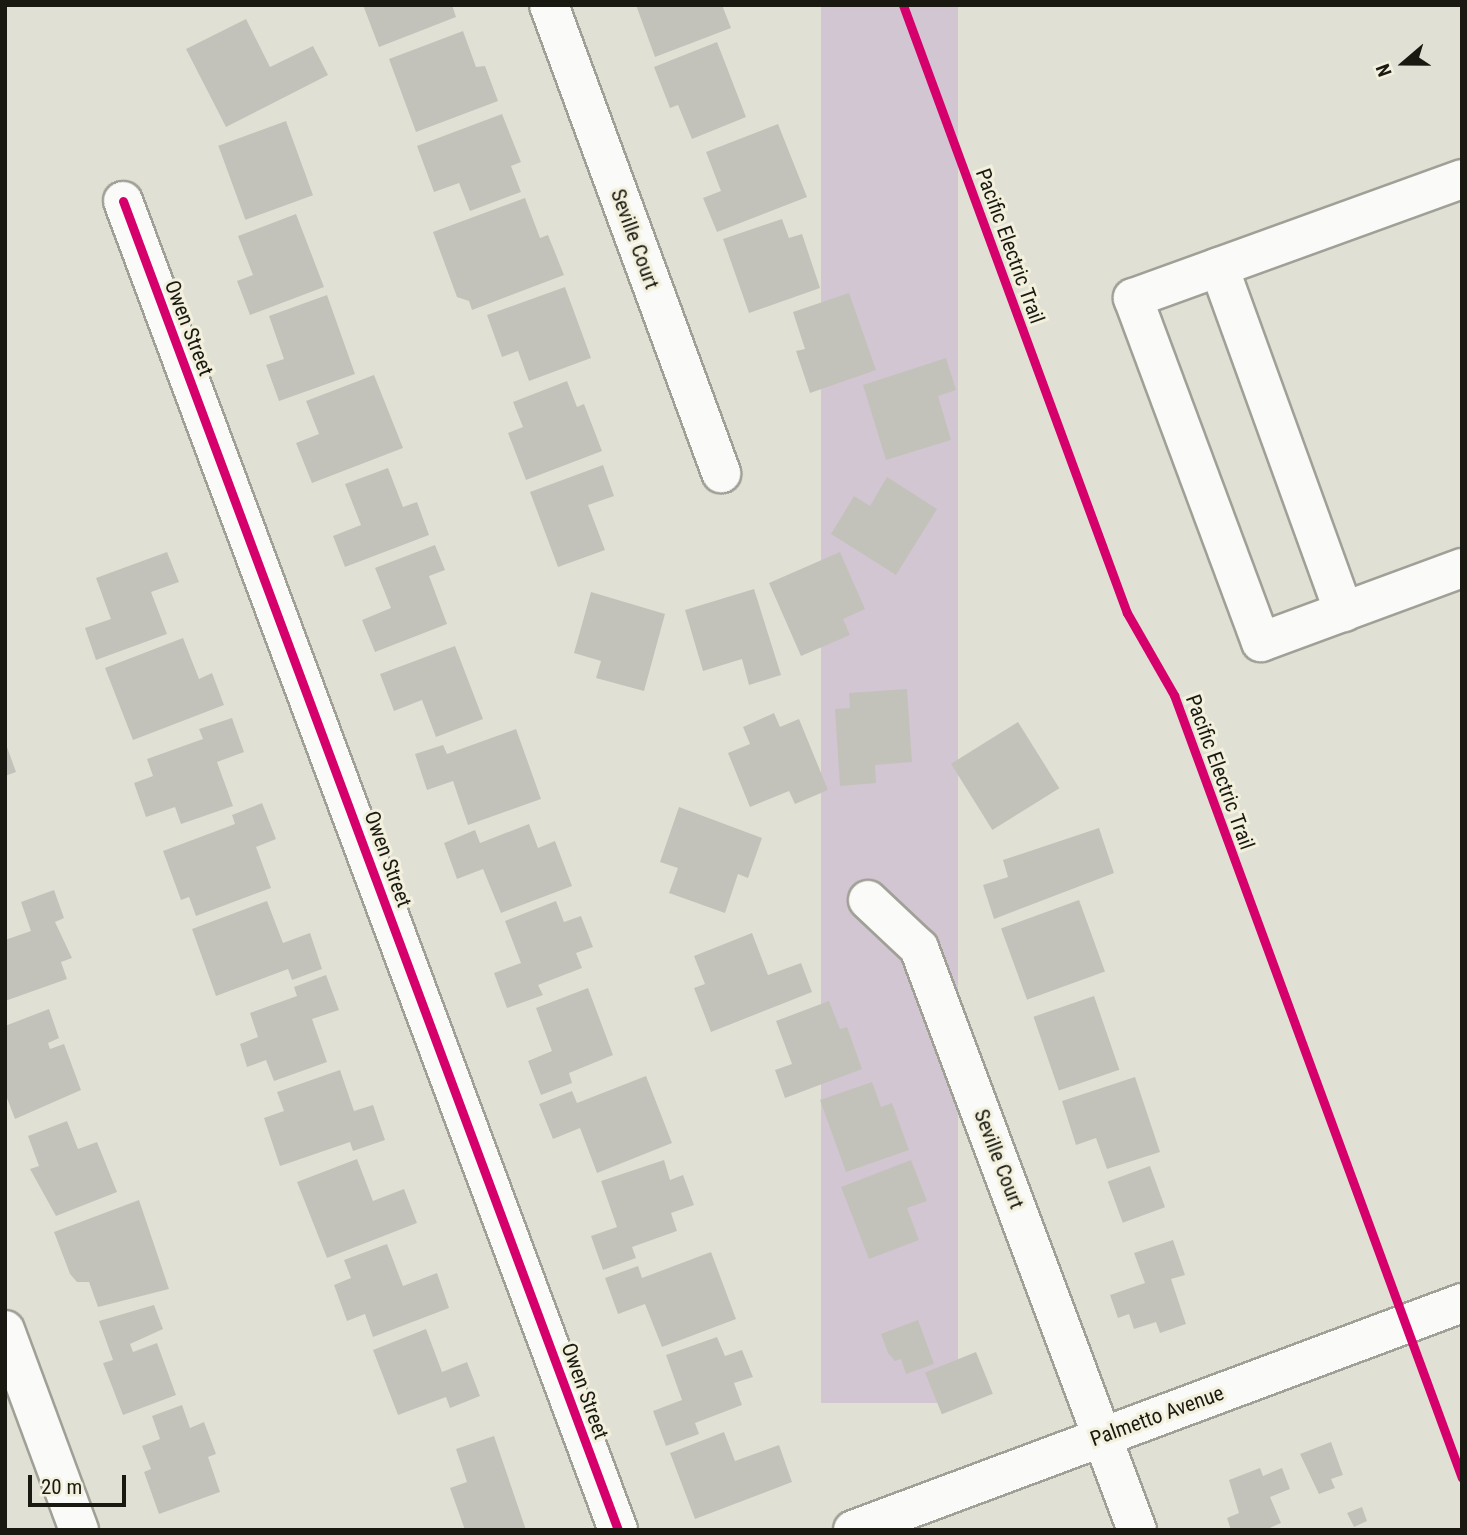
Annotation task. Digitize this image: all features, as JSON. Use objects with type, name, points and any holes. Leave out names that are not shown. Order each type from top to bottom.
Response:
[{"type":"street","name":"Seville Court","points":[[549,5],[721,473]]},
{"type":"street","points":[[1462,179],[1133,298],[1261,642],[1462,568]]},
{"type":"street","name":"Owen Street","points":[[123,201],[618,1530]]},
{"type":"street","points":[[1219,267],[1344,612]]},
{"type":"street","name":"Seville Court","points":[[868,900],[919,948],[1137,1530]]},
{"type":"street","name":"Palmetto Avenue","points":[[853,1530],[1462,1303]]},
{"type":"street","points":[[5,1330],[79,1530]]},
{"type":"shaded area","points":[[821,5],[958,5],[958,1403],[821,1403]]},
{"type":"building","points":[[363,5],[452,5],[456,17],[379,47]]},
{"type":"building","points":[[636,5],[722,5],[731,28],[655,57]]},
{"type":"building","points":[[246,19],[270,67],[313,46],[328,75],[226,127],[186,49]]},
{"type":"building","points":[[463,31],[476,67],[485,66],[498,101],[416,132],[389,59]]},
{"type":"building","points":[[717,42],[746,117],[692,139],[678,105],[670,108],[654,67]]},
{"type":"building","points":[[502,114],[521,162],[511,166],[521,192],[470,211],[459,183],[434,192],[417,146]]},
{"type":"building","points":[[286,121],[313,195],[245,220],[218,146]]},
{"type":"building","points":[[778,124],[807,197],[717,232],[703,198],[721,191],[706,152]]},
{"type":"building","points":[[525,198],[540,238],[548,235],[564,275],[472,310],[469,301],[457,297],[433,232]]},
{"type":"building","points":[[296,214],[324,287],[250,315],[237,281],[253,275],[238,236]]},
{"type":"building","points":[[782,219],[789,238],[802,234],[820,288],[749,313],[723,239]]},
{"type":"building","points":[[565,287],[591,358],[529,381],[518,351],[502,357],[487,315]]},
{"type":"building","points":[[849,293],[876,370],[810,393],[796,351],[805,349],[793,312]]},
{"type":"building","points":[[327,295],[355,374],[279,401],[266,365],[284,359],[269,316]]},
{"type":"building","points":[[946,358],[956,390],[938,396],[951,440],[886,460],[863,385]]},
{"type":"building","points":[[374,375],[403,448],[312,483],[296,443],[319,434],[306,401]]},
{"type":"building","points":[[567,381],[577,407],[584,404],[602,451],[526,480],[508,433],[523,427],[513,402]]},
{"type":"building","points":[[603,465],[614,496],[588,505],[605,550],[558,567],[530,492]]},
{"type":"building","points":[[388,468],[403,507],[417,502],[429,535],[345,567],[333,536],[361,525],[345,484]]},
{"type":"building","points":[[887,477],[937,509],[896,575],[831,534],[854,496],[870,506]]},
{"type":"building","points":[[435,545],[445,570],[429,576],[447,624],[375,652],[362,620],[391,608],[375,568]]},
{"type":"building","points":[[167,552],[179,582],[151,592],[167,634],[96,660],[85,628],[111,619],[96,578]]},
{"type":"building","points":[[840,552],[865,609],[843,619],[850,635],[801,656],[769,583]]},
{"type":"building","points":[[754,589],[781,675],[749,685],[742,659],[703,671],[685,610]]},
{"type":"building","points":[[591,592],[665,614],[644,691],[596,678],[601,661],[574,653]]},
{"type":"building","points":[[183,638],[199,679],[212,673],[224,705],[133,740],[105,668]]},
{"type":"building","points":[[455,646],[483,719],[436,737],[422,700],[394,711],[380,674]]},
{"type":"building","points":[[907,689],[912,762],[875,765],[876,783],[840,786],[835,709],[850,708],[849,693]]},
{"type":"building","points":[[774,713],[780,727],[799,719],[828,790],[795,804],[789,791],[750,807],[728,753],[750,744],[743,727]]},
{"type":"building","points":[[232,718],[244,752],[217,762],[233,806],[181,824],[175,807],[146,817],[134,783],[153,776],[147,759],[203,739],[199,729]]},
{"type":"building","points":[[1018,722],[1059,788],[992,830],[951,764]]},
{"type":"building","points":[[516,729],[541,799],[468,825],[453,781],[427,790],[415,754],[443,745],[447,754]]},
{"type":"building","points":[[7,747],[16,772],[5,776],[5,748]]},
{"type":"building","points":[[262,803],[276,839],[256,847],[271,888],[196,916],[189,897],[181,900],[163,851],[235,824],[232,815]]},
{"type":"building","points":[[679,807],[762,838],[748,878],[738,874],[725,913],[669,893],[678,868],[660,862]]},
{"type":"building","points":[[529,824],[538,848],[555,841],[572,886],[501,913],[483,869],[457,879],[444,843],[475,830],[480,843]]},
{"type":"building","points":[[1099,828],[1114,873],[994,919],[983,885],[1008,877],[1003,860]]},
{"type":"building","points":[[54,890],[64,918],[55,922],[72,958],[61,962],[67,979],[5,1001],[5,940],[31,931],[21,902]]},
{"type":"building","points":[[1079,900],[1105,971],[1027,1000],[1001,928]]},
{"type":"building","points":[[267,901],[283,943],[310,933],[322,969],[292,980],[288,969],[216,996],[192,929]]},
{"type":"building","points":[[556,901],[564,922],[581,916],[593,947],[576,953],[582,968],[538,985],[543,995],[507,1008],[494,973],[521,963],[505,921]]},
{"type":"building","points":[[752,933],[768,975],[801,963],[812,992],[711,1032],[694,988],[705,984],[694,956]]},
{"type":"building","points":[[326,975],[339,1010],[312,1019],[327,1062],[274,1081],[266,1060],[247,1067],[240,1044],[258,1037],[250,1013],[297,996],[294,987]]},
{"type":"building","points":[[588,988],[613,1055],[569,1073],[572,1083],[541,1095],[528,1061],[552,1051],[536,1008]]},
{"type":"building","points":[[1094,996],[1119,1070],[1059,1091],[1033,1017]]},
{"type":"building","points":[[829,1001],[840,1029],[847,1027],[862,1069],[785,1098],[775,1070],[792,1064],[776,1021]]},
{"type":"building","points":[[49,1009],[59,1038],[48,1043],[50,1049],[64,1044],[81,1090],[15,1119],[5,1093],[5,1026]]},
{"type":"building","points":[[340,1070],[354,1111],[373,1105],[385,1140],[353,1151],[350,1142],[280,1166],[264,1118],[284,1111],[277,1092]]},
{"type":"building","points":[[646,1076],[672,1143],[597,1173],[580,1128],[553,1139],[539,1104],[572,1091],[577,1103]]},
{"type":"building","points":[[1135,1077],[1160,1152],[1107,1169],[1096,1138],[1076,1145],[1062,1101]]},
{"type":"building","points":[[872,1082],[881,1107],[892,1103],[909,1150],[846,1172],[820,1100]]},
{"type":"building","points":[[67,1121],[78,1149],[97,1142],[117,1192],[56,1216],[30,1169],[39,1166],[28,1136]]},
{"type":"building","points":[[357,1159],[373,1201],[404,1189],[417,1223],[327,1258],[297,1182]]},
{"type":"building","points":[[664,1160],[670,1180],[683,1175],[694,1205],[671,1213],[677,1231],[632,1247],[636,1258],[603,1270],[591,1236],[617,1227],[601,1181]]},
{"type":"building","points":[[911,1160],[927,1201],[907,1208],[919,1240],[869,1259],[841,1187]]},
{"type":"building","points":[[1150,1166],[1165,1207],[1123,1223],[1108,1181]]},
{"type":"building","points":[[139,1200],[169,1289],[98,1307],[89,1282],[77,1282],[70,1274],[54,1232]]},
{"type":"building","points":[[1173,1240],[1185,1275],[1171,1279],[1186,1324],[1160,1333],[1156,1322],[1134,1329],[1129,1314],[1118,1318],[1110,1295],[1145,1283],[1134,1253]]},
{"type":"building","points":[[387,1244],[403,1286],[437,1273],[449,1308],[373,1337],[365,1314],[347,1321],[334,1285],[351,1278],[344,1260]]},
{"type":"building","points":[[711,1252],[736,1319],[662,1347],[645,1304],[618,1314],[605,1278],[638,1266],[642,1278]]},
{"type":"building","points":[[154,1305],[163,1329],[130,1344],[133,1352],[157,1343],[176,1395],[123,1415],[103,1363],[113,1360],[99,1321]]},
{"type":"building","points":[[918,1320],[934,1364],[906,1374],[901,1359],[895,1361],[888,1353],[881,1334]]},
{"type":"building","points":[[426,1329],[442,1372],[467,1362],[480,1396],[450,1408],[446,1397],[398,1415],[373,1350]]},
{"type":"building","points":[[717,1337],[725,1356],[742,1350],[753,1377],[734,1383],[742,1405],[695,1423],[699,1434],[666,1446],[653,1411],[682,1400],[666,1355]]},
{"type":"building","points":[[976,1352],[993,1394],[942,1414],[925,1373]]},
{"type":"building","points":[[182,1405],[190,1428],[204,1422],[216,1454],[208,1457],[220,1492],[159,1514],[144,1472],[151,1469],[142,1446],[160,1439],[152,1416]]},
{"type":"building","points":[[724,1432],[735,1461],[779,1445],[792,1482],[695,1519],[670,1453]]},
{"type":"building","points":[[494,1436],[526,1530],[465,1530],[450,1488],[467,1482],[456,1449]]},
{"type":"building","points":[[1331,1442],[1343,1475],[1331,1479],[1335,1488],[1319,1494],[1300,1454]]},
{"type":"building","points":[[1260,1468],[1263,1476],[1282,1468],[1290,1489],[1270,1497],[1281,1523],[1265,1530],[1231,1530],[1227,1518],[1239,1513],[1229,1480]]},
{"type":"building","points":[[1362,1507],[1367,1521],[1354,1527],[1347,1513]]},
{"type":"cycle path","name":"Pacific Electric Trail","points":[[903,5],[1127,613],[1174,695],[1462,1478]]},
{"type":"cycle path","points":[[123,201],[618,1530]]}]
